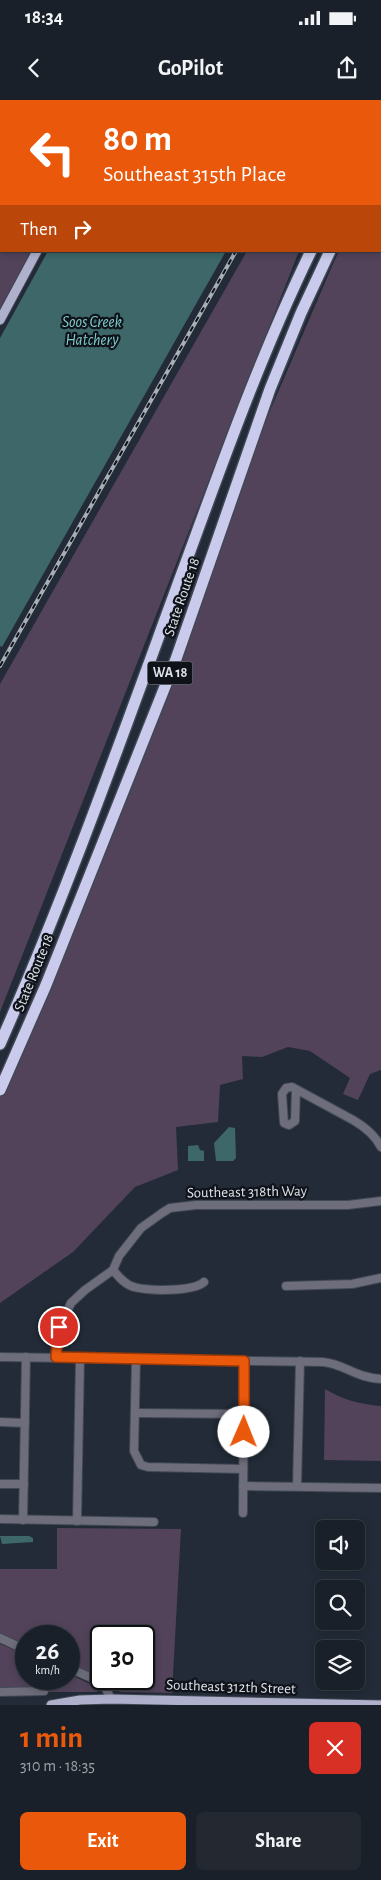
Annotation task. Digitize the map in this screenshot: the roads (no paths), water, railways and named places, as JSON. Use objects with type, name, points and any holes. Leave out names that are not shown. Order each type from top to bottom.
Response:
[{"type":"highway","name":"State Route 18","points":[[0,1044],[31,974],[97,806],[259,363],[311,252]]},
{"type":"highway","name":"State Route 18","points":[[0,1090],[46,985],[176,659],[270,389],[301,313],[330,252]]},
{"type":"main road","points":[[0,320],[37,252]]},
{"type":"main road","name":"Southeast 312th Street","points":[[50,1705],[80,1700],[112,1699],[381,1705]]},
{"type":"street","points":[[296,1090],[360,1124],[371,1132],[381,1147]]},
{"type":"street","name":"Southeast 318th Way","points":[[112,1270],[119,1256],[148,1220],[170,1208],[196,1204],[348,1204],[381,1201]]},
{"type":"street","points":[[56,1357],[57,1333],[64,1316],[78,1296],[112,1270],[134,1288],[190,1289],[204,1282]]},
{"type":"street","points":[[286,1286],[352,1284],[381,1278]]},
{"type":"street","points":[[0,1356],[300,1361],[331,1363],[360,1376],[381,1380]]},
{"type":"street","points":[[23,1520],[26,1357]]},
{"type":"street","points":[[77,1521],[80,1358]]},
{"type":"street","points":[[136,1359],[134,1451],[137,1461],[148,1468],[243,1469]]},
{"type":"street","points":[[243,1513],[244,1361]]},
{"type":"street","points":[[297,1486],[300,1361]]},
{"type":"street","points":[[136,1413],[244,1414]]},
{"type":"street","points":[[0,1422],[25,1423]]},
{"type":"street","points":[[0,1484],[24,1484]]},
{"type":"street","points":[[243,1486],[381,1488]]},
{"type":"street","points":[[0,1519],[154,1522]]},
{"type":"street","points":[[0,1638],[15,1645]]},
{"type":"street","points":[[80,1673],[103,1683],[112,1699]]},
{"type":"street","points":[[0,1692],[44,1691]]},
{"type":"water","name":"Soos Creek Hatchery","points":[[47,252],[225,252],[2,647],[0,646],[0,338]]},
{"type":"water","points":[[229,1127],[235,1128],[236,1158],[233,1161],[216,1161],[214,1143]]},
{"type":"water","points":[[198,1145],[200,1150],[204,1151],[204,1161],[188,1161],[188,1146]]},
{"type":"water","points":[[0,1536],[29,1536],[33,1538],[33,1542],[2,1544]]},
{"type":"railway","points":[[0,666],[235,252]]}]
